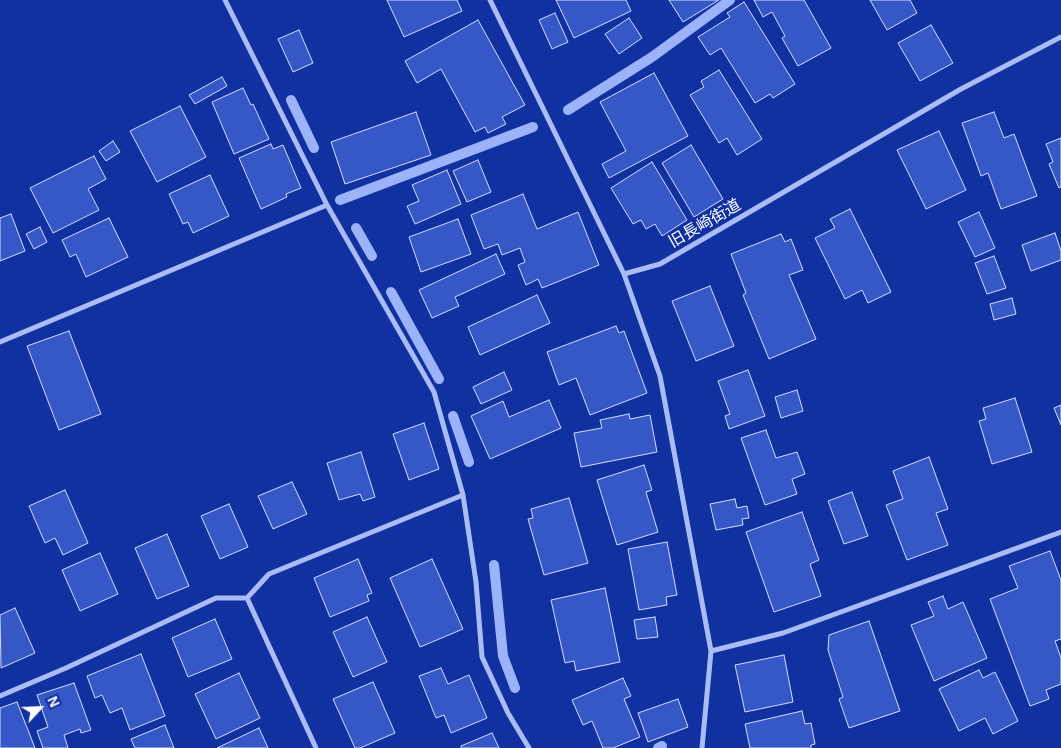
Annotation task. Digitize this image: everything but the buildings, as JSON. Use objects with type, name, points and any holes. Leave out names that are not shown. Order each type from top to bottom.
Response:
[{"type":"street","points":[[225,0],[327,205],[434,392],[463,494],[476,582],[482,657],[508,713],[529,748]]},
{"type":"street","points":[[490,0],[624,274],[660,376],[711,651],[702,748]]},
{"type":"street","name":"旧長崎街道","points":[[624,274],[660,264],[961,89],[1061,37]]},
{"type":"street","points":[[0,342],[327,205]]},
{"type":"street","points":[[0,696],[66,668],[216,598],[247,598],[268,574],[463,494]]},
{"type":"street","points":[[711,651],[783,633],[1061,532]]},
{"type":"street","points":[[247,598],[316,748]]},
{"type":"waterway","points":[[568,110],[652,57],[730,0]]},
{"type":"waterway","points":[[291,100],[314,148]]},
{"type":"waterway","points":[[340,200],[533,127]]},
{"type":"waterway","points":[[356,228],[372,256]]},
{"type":"waterway","points":[[391,292],[439,379]]},
{"type":"waterway","points":[[453,416],[469,462]]},
{"type":"waterway","points":[[494,565],[503,656],[515,688]]},
{"type":"waterway","points":[[658,748],[662,746]]}]
